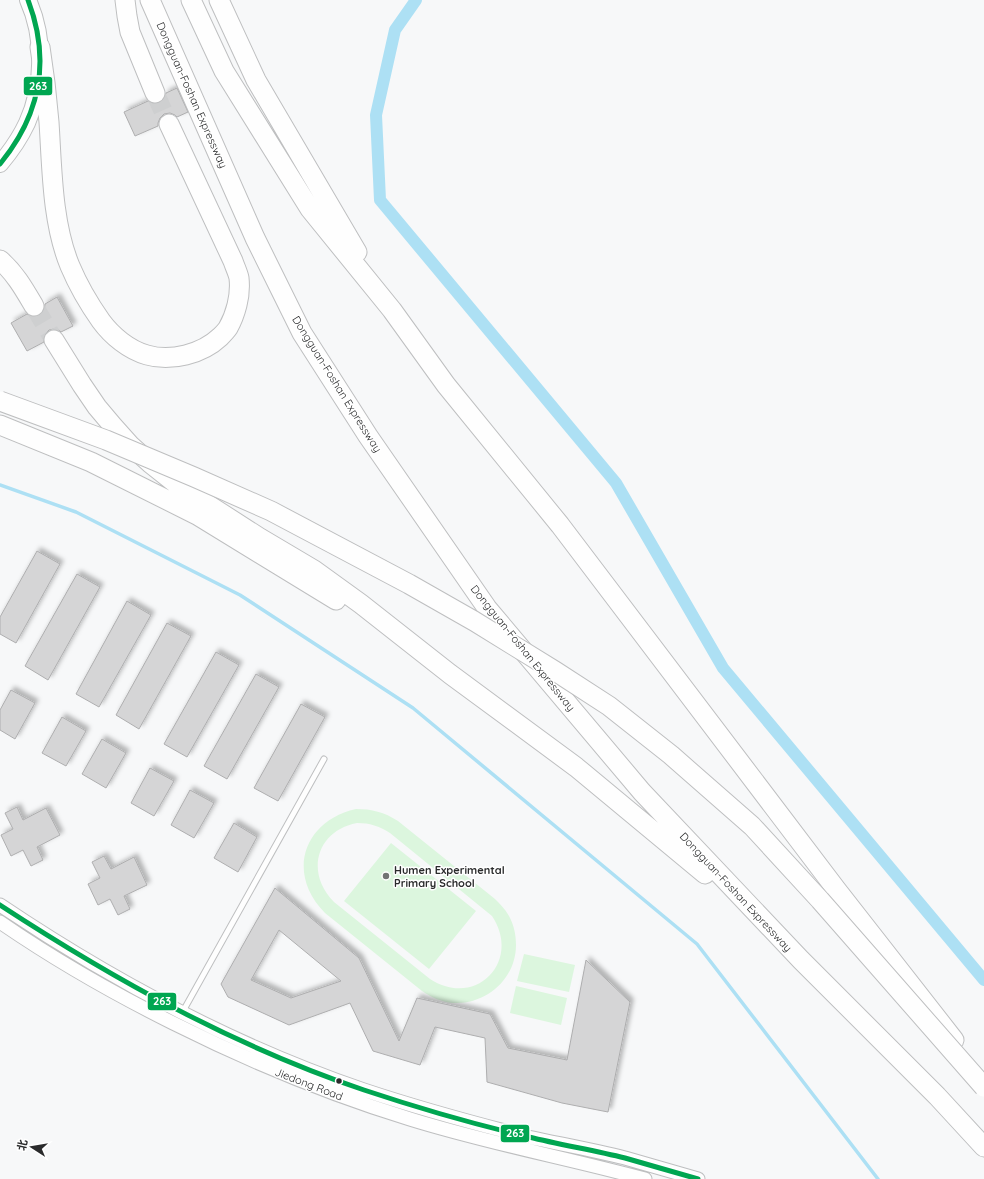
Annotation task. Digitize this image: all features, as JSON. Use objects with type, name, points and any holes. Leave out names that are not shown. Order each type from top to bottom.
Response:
[{"type":"highway","points":[[125,0],[126,16],[130,32],[155,93]]},
{"type":"highway","name":"Dongguan-Foshan Expressway","points":[[150,0],[255,238],[299,326],[368,436],[487,608],[642,792],[801,960],[931,1091],[984,1147]]},
{"type":"highway","points":[[190,0],[224,71],[310,209],[392,310],[446,385],[560,524],[836,889],[984,1080]]},
{"type":"highway","points":[[219,0],[256,80],[392,310]]},
{"type":"highway","points":[[40,47],[47,92],[52,181],[57,217],[69,265],[90,304],[102,323],[111,333],[134,350],[147,355],[174,358],[205,348],[217,340],[228,329],[235,315],[239,279],[233,261],[169,124]]},
{"type":"highway","points":[[0,260],[16,277],[34,306]]},
{"type":"highway","points":[[54,340],[97,407],[130,445],[150,463],[179,486],[260,538],[314,570],[361,604],[450,674],[576,768],[704,873],[801,960]]},
{"type":"highway","points":[[0,401],[106,440],[272,511],[416,587],[474,621],[609,706],[671,755],[752,826],[820,900],[984,1087]]},
{"type":"highway","points":[[0,425],[91,462],[196,515],[350,608],[450,674]]},
{"type":"main road","points":[[0,164],[16,143],[27,122],[36,98],[40,74],[40,47],[36,23],[28,0]]},
{"type":"street","name":"Jiedong Road","points":[[0,905],[29,925],[83,958],[136,988],[268,1053],[364,1090],[468,1121],[623,1158],[698,1179]]},
{"type":"street","name":"Jiedong Road","points":[[0,922],[68,966],[131,1002],[214,1043],[310,1085],[374,1108],[464,1135],[645,1179]]},
{"type":"lane","points":[[176,1024],[324,759]]},
{"type":"green space","points":[[356,809],[362,809],[373,810],[388,815],[398,821],[501,905],[512,923],[516,945],[515,957],[511,969],[497,988],[477,1000],[453,1003],[436,999],[422,991],[325,913],[313,898],[306,882],[304,866],[306,851],[313,837],[323,825],[338,815]],"holes":[[[357,823],[374,825],[390,833],[492,916],[500,933],[501,949],[498,964],[490,976],[478,984],[463,988],[447,987],[430,979],[334,902],[325,891],[320,879],[318,866],[319,855],[324,844],[332,835],[343,828]]]},
{"type":"green space","points":[[391,843],[476,911],[429,969],[344,901]]},
{"type":"green space","points":[[524,954],[575,965],[569,992],[517,981]]},
{"type":"green space","points":[[516,986],[567,998],[561,1025],[510,1013]]},
{"type":"building","points":[[177,88],[188,112],[177,117],[170,113],[164,114],[160,118],[158,126],[135,136],[124,112],[148,101],[153,104],[160,103],[164,99],[166,93]]},
{"type":"building","points":[[57,297],[73,326],[61,332],[54,329],[49,330],[44,335],[44,342],[27,351],[11,323],[27,314],[34,317],[39,316],[44,311],[45,304]]},
{"type":"building","points":[[37,551],[60,564],[16,643],[0,634],[0,617]]},
{"type":"building","points":[[77,574],[100,587],[48,680],[25,666]]},
{"type":"building","points":[[127,601],[151,615],[99,707],[76,694]]},
{"type":"building","points":[[167,623],[191,636],[139,729],[116,715]]},
{"type":"building","points":[[216,652],[239,665],[187,757],[164,744]]},
{"type":"building","points":[[256,674],[279,687],[227,779],[204,766]]},
{"type":"building","points":[[11,690],[35,703],[15,739],[0,730],[0,710]]},
{"type":"building","points":[[301,704],[325,717],[278,801],[254,788]]},
{"type":"building","points":[[62,717],[86,731],[66,766],[42,753]]},
{"type":"building","points":[[102,739],[126,753],[106,788],[82,774]]},
{"type":"building","points":[[150,768],[174,781],[154,816],[131,803]]},
{"type":"building","points":[[190,790],[214,803],[194,838],[171,825]]},
{"type":"building","points":[[17,807],[23,820],[46,808],[60,835],[37,847],[43,860],[31,866],[23,850],[11,856],[1,835],[13,829],[5,813]]},
{"type":"building","points":[[234,823],[257,837],[238,872],[214,858]]},
{"type":"building","points":[[104,856],[111,869],[134,857],[147,885],[124,896],[130,909],[118,915],[110,899],[98,905],[88,884],[100,878],[92,862]]},
{"type":"building","points":[[275,888],[359,958],[399,1041],[417,998],[490,1014],[508,1048],[567,1060],[586,960],[630,1002],[608,1112],[562,1103],[487,1082],[485,1038],[435,1027],[420,1065],[373,1051],[350,1003],[289,1025],[228,997],[221,984]],"holes":[[[279,930],[341,981],[291,998],[251,980]]]},
{"type":"waterway","points":[[416,0],[395,30],[376,115],[380,200],[616,483],[723,668],[984,980]]},
{"type":"waterway","points":[[0,485],[76,512],[240,595],[413,708],[697,944],[878,1179]]},
{"type":"tunnel","points":[[155,93],[169,124]]},
{"type":"tunnel","points":[[34,306],[54,340]]},
{"type":"transit line","name":"263","points":[[0,164],[14,145],[25,126],[33,106],[38,86],[40,65],[39,44],[35,22],[28,0]]},
{"type":"transit line","name":"263","points":[[0,905],[43,933],[131,985],[176,1009],[268,1053],[316,1072],[384,1097],[466,1121],[541,1140],[601,1152],[698,1179]]},
{"type":"place","name":"Humen Experimental Primary School","points":[[386,876]]}]
